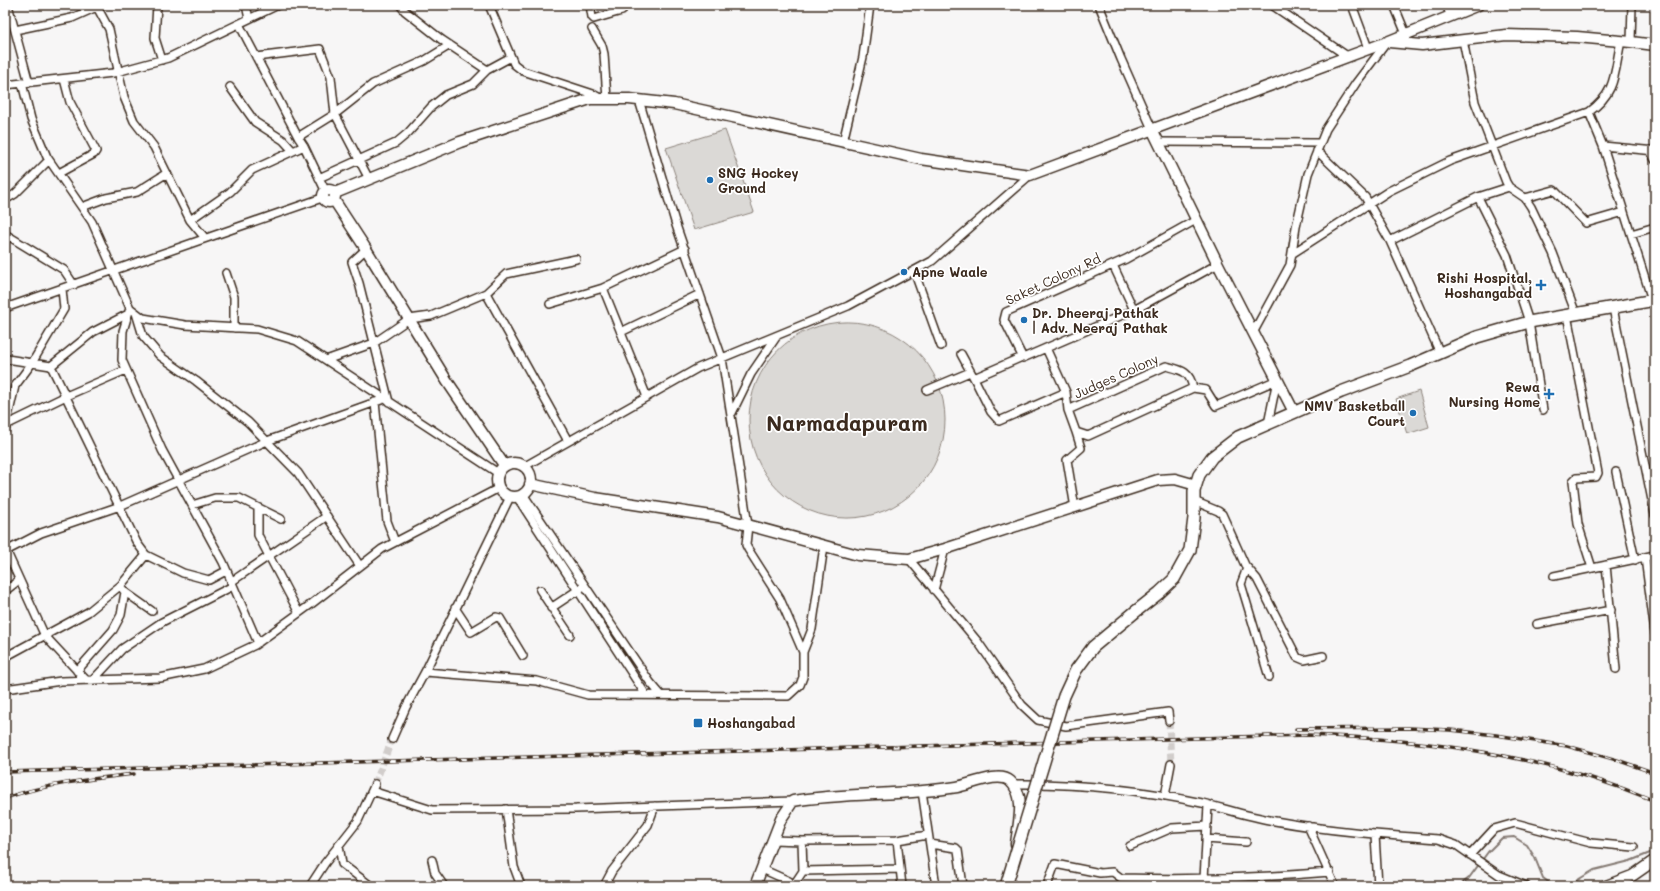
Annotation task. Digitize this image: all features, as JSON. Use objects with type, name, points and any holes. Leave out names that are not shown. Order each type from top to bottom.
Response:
[{"type":"main road","points":[[1006,886],[1064,696],[1076,670],[1094,647],[1174,579],[1190,550],[1194,518],[1194,491],[1199,475],[1212,457],[1238,437],[1294,412],[1477,337],[1530,322],[1654,300]]},
{"type":"street","points":[[8,5],[15,30],[31,119],[49,160],[92,222],[143,336],[160,356],[196,381],[248,422],[298,473],[360,566]]},
{"type":"street","points":[[157,5],[155,38],[162,60]]},
{"type":"street","points":[[246,5],[249,19]]},
{"type":"street","points":[[5,85],[119,72],[162,60],[278,5]]},
{"type":"street","points":[[400,5],[405,11],[450,45],[487,70]]},
{"type":"street","points":[[489,5],[514,64],[523,71],[604,99]]},
{"type":"street","points":[[590,5],[592,17],[594,19],[618,12],[622,10],[624,5]]},
{"type":"street","points":[[843,142],[863,57],[870,5]]},
{"type":"street","points":[[1099,5],[1120,59],[1158,142],[1218,264],[1294,412]]},
{"type":"street","points":[[1272,5],[1347,56]]},
{"type":"street","points":[[1352,5],[1368,48]]},
{"type":"street","points":[[1394,5],[1406,34]]},
{"type":"street","points":[[1446,5],[1451,16]]},
{"type":"street","points":[[524,466],[698,368],[848,306],[932,261],[1030,175],[1387,42],[1478,5]]},
{"type":"street","points":[[1293,253],[1389,191],[1450,161],[1589,112],[1605,98],[1610,90],[1626,41],[1632,5]]},
{"type":"street","points":[[15,30],[72,18],[99,6],[109,29],[124,97],[134,121],[154,146],[190,220],[205,238]]},
{"type":"street","points":[[239,24],[329,195],[366,249],[501,469]]},
{"type":"street","points":[[592,29],[602,46],[604,54],[604,99]]},
{"type":"street","points":[[1387,42],[1422,45],[1506,35],[1577,37],[1655,45]]},
{"type":"street","points":[[1463,40],[1473,96],[1491,147],[1506,182],[1509,187],[1525,198],[1531,207],[1553,253],[1571,315],[1598,473],[1596,476],[1576,478],[1573,481],[1578,524],[1592,568]]},
{"type":"street","points":[[1253,333],[1290,265],[1296,227],[1308,174],[1326,129],[1347,96],[1387,42]]},
{"type":"street","points":[[298,137],[335,114],[373,84],[424,61],[450,45]]},
{"type":"street","points":[[256,57],[320,49],[331,77],[335,114],[369,179]]},
{"type":"street","points":[[319,178],[396,143],[431,107],[446,95],[473,84],[487,70],[511,57]]},
{"type":"street","points":[[58,173],[94,154],[96,151],[70,102],[64,79]]},
{"type":"street","points":[[230,87],[255,122],[283,140],[293,151]]},
{"type":"street","points":[[5,308],[329,195],[467,139],[590,99],[639,100],[674,104],[921,159],[1030,175]]},
{"type":"street","points":[[639,100],[685,249],[722,358],[732,413],[748,525],[746,545],[780,599],[803,652]]},
{"type":"street","points":[[1589,112],[1603,146],[1654,300]]},
{"type":"street","points":[[1158,142],[1320,144]]},
{"type":"street","points":[[190,220],[230,192],[252,170],[304,146]]},
{"type":"street","points":[[1603,146],[1652,151],[1655,160]]},
{"type":"street","points":[[1317,151],[1365,197],[1370,204],[1390,241],[1440,353]]},
{"type":"street","points":[[5,200],[15,194],[49,160]]},
{"type":"street","points":[[82,207],[106,198],[137,192],[167,173]]},
{"type":"street","points":[[1390,241],[1478,197],[1509,187]]},
{"type":"street","points":[[1525,198],[1554,190],[1586,223],[1624,212]]},
{"type":"street","points":[[1478,197],[1507,255],[1530,322],[1543,410]]},
{"type":"street","name":"Saket Colony Rd","points":[[1022,357],[1004,320],[1006,312],[1113,265],[1196,220]]},
{"type":"street","points":[[1631,234],[1655,227]]},
{"type":"street","points":[[5,234],[64,270],[74,285]]},
{"type":"street","points":[[366,249],[352,262],[374,343],[386,400]]},
{"type":"street","points":[[550,304],[603,288],[685,249]]},
{"type":"street","points":[[326,360],[374,343],[409,319],[431,316],[486,293],[506,274],[576,259]]},
{"type":"street","points":[[927,390],[1022,357],[1024,358],[1134,310],[1218,264]]},
{"type":"street","name":"Saket Colony Rd","points":[[1113,265],[1134,310]]},
{"type":"street","points":[[914,271],[941,346]]},
{"type":"street","points":[[226,273],[234,297],[234,328]]},
{"type":"street","points":[[603,288],[647,397]]},
{"type":"street","points":[[6,427],[15,386],[32,363],[64,309],[62,289]]},
{"type":"street","points":[[486,293],[568,441]]},
{"type":"street","points":[[621,332],[700,294]]},
{"type":"street","points":[[1613,308],[1655,516]]},
{"type":"street","points":[[132,312],[143,318],[185,325],[257,329],[297,341],[386,400],[501,469]]},
{"type":"street","points":[[6,358],[51,366],[93,332],[132,312]]},
{"type":"street","points":[[132,312],[123,330],[122,360],[162,450],[226,571],[258,643]]},
{"type":"street","points":[[732,413],[751,374],[777,336]]},
{"type":"street","points":[[1046,348],[1066,392],[1068,410]]},
{"type":"street","points":[[961,354],[991,412],[999,421],[1066,392]]},
{"type":"street","points":[[51,366],[137,543],[146,555],[183,573],[209,580],[226,571]]},
{"type":"street","name":"Judges Colony","points":[[1075,508],[1067,460],[1080,448],[1068,410],[1166,366],[1183,370],[1191,380],[1193,388]]},
{"type":"street","points":[[6,427],[66,396],[126,370]]},
{"type":"street","points":[[1076,432],[1088,436],[1193,388],[1206,390],[1216,406],[1277,380]]},
{"type":"street","points":[[1268,424],[1277,380]]},
{"type":"street","points":[[90,680],[77,671],[44,634],[6,550],[41,533],[120,506],[267,441],[375,402],[386,400]]},
{"type":"street","points":[[375,402],[387,521],[395,542]]},
{"type":"street","points":[[392,739],[406,706],[425,672],[455,608],[516,496],[528,490],[531,478],[529,471],[518,463],[510,462],[501,469],[496,481],[499,488],[503,494],[516,496],[585,586],[650,682],[661,694]]},
{"type":"street","points":[[1616,472],[1635,560]]},
{"type":"street","points":[[530,484],[595,498],[718,517],[858,555],[909,559],[1075,508],[1158,480],[1175,479],[1196,485]]},
{"type":"street","points":[[5,689],[61,681],[160,678],[204,669],[258,643],[382,549],[499,488]]},
{"type":"street","points":[[516,496],[646,695]]},
{"type":"street","points":[[192,506],[215,498],[239,498],[281,519]]},
{"type":"street","points":[[1194,501],[1218,510],[1222,514],[1247,568],[1256,579],[1297,657],[1304,660],[1323,656]]},
{"type":"street","points":[[258,508],[258,535],[268,557],[299,613]]},
{"type":"street","points":[[90,680],[122,649],[162,622],[232,584],[327,516]]},
{"type":"street","points":[[425,672],[537,681],[588,695],[661,694],[788,696],[800,685],[802,677],[803,652],[812,629],[824,546]]},
{"type":"street","points":[[934,590],[944,549]]},
{"type":"street","points":[[5,657],[44,634],[88,612],[122,589],[146,555]]},
{"type":"street","points":[[1554,576],[1655,555]]},
{"type":"street","points":[[1645,558],[1655,633]]},
{"type":"street","points":[[909,559],[978,642],[1022,705],[1038,720],[1066,726],[1168,712],[1169,721]]},
{"type":"street","points":[[1606,565],[1616,669]]},
{"type":"street","points":[[1247,568],[1241,584],[1269,676]]},
{"type":"street","points":[[5,591],[19,580]]},
{"type":"street","points":[[551,608],[585,586]]},
{"type":"street","points":[[122,589],[152,611]]},
{"type":"street","points":[[77,671],[113,630],[121,615],[122,589]]},
{"type":"street","points":[[540,590],[570,635]]},
{"type":"street","points":[[455,608],[471,632],[496,617],[500,618],[523,656]]},
{"type":"street","points":[[1537,624],[1611,610]]},
{"type":"street","points":[[1165,796],[1171,764]]},
{"type":"street","points":[[310,886],[325,863],[358,821],[373,788],[432,810],[506,809],[793,801],[821,796],[922,791],[958,787],[997,777],[1008,779],[1017,789],[1020,802],[1011,886]]},
{"type":"street","points":[[1012,784],[1052,783],[1122,788],[1208,805],[1274,821],[1375,835],[1438,839],[1456,845],[1487,868],[1499,875],[1526,886]]},
{"type":"street","points":[[922,791],[936,886]]},
{"type":"street","points":[[755,886],[782,819],[793,801]]},
{"type":"street","points":[[1204,879],[1208,805]]},
{"type":"street","points":[[604,886],[612,871],[648,825],[656,806]]},
{"type":"street","points":[[506,809],[514,867],[521,886]]},
{"type":"street","points":[[1473,857],[1494,829],[1515,823],[1591,843],[1634,847]]},
{"type":"street","points":[[1130,846],[1172,828],[1207,826]]},
{"type":"street","points":[[1308,826],[1335,886]]},
{"type":"street","points":[[773,840],[897,840],[928,835]]},
{"type":"street","points":[[1375,835],[1378,886]]},
{"type":"street","points":[[1206,839],[1246,842]]},
{"type":"street","points":[[897,840],[902,886]]},
{"type":"street","points":[[762,870],[789,881],[792,886],[803,871],[802,841]]},
{"type":"street","points":[[930,844],[956,848],[958,850],[963,886]]},
{"type":"street","points":[[339,846],[342,864],[371,886]]},
{"type":"street","points":[[432,860],[436,873],[444,886]]},
{"type":"street","points":[[1606,886],[1632,876],[1655,860]]},
{"type":"street","points":[[1047,886],[1055,864],[1100,873],[1113,872],[1121,878],[1183,883],[1204,879],[1278,877],[1330,872]]},
{"type":"street","points":[[803,871],[900,869]]},
{"type":"shaded area","name":"SNG Hockey Ground","points":[[725,130],[754,212],[694,230],[666,148]]},
{"type":"shaded area","points":[[837,322],[857,322],[876,326],[893,333],[902,338],[923,358],[929,365],[938,382],[945,410],[945,430],[938,458],[929,475],[909,496],[893,507],[876,514],[857,518],[837,518],[809,511],[792,502],[765,475],[753,449],[749,430],[749,410],[756,382],[765,365],[792,338],[818,326]]},
{"type":"shaded area","name":"NMV Basketball Court","points":[[1419,391],[1429,427],[1407,434],[1396,399]]},
{"type":"waterway","points":[[1459,886],[1469,878],[1488,852],[1502,838],[1514,837],[1527,845],[1535,858],[1543,878],[1551,884],[1571,884],[1594,870],[1630,861],[1655,851]]},
{"type":"waterway","points":[[1427,886],[1441,883],[1449,883],[1455,886]]},
{"type":"tunnel","points":[[1169,721],[1171,764]]},
{"type":"tunnel","points":[[375,784],[392,739]]},
{"type":"railway","points":[[1296,729],[1409,728],[1450,730],[1496,735],[1567,746],[1617,760],[1655,773]]},
{"type":"railway","points":[[5,772],[1307,735],[1396,741],[1484,752],[1571,772],[1613,785],[1655,801]]},
{"type":"railway","points":[[5,798],[37,789],[85,780],[134,774]]},
{"type":"place","name":"SNG Hockey Ground","points":[[710,180]]},
{"type":"place","name":"Apne Waale","points":[[904,272]]},
{"type":"place","name":"Rishi Hospital, Hoshangabad","points":[[1541,285]]},
{"type":"place","name":"Dr. Dheeraj Pathak | Adv. Neeraj Pathak","points":[[1024,320]]},
{"type":"place","name":"Rewa Nursing Home","points":[[1549,394]]},
{"type":"place","name":"NMV Basketball Court","points":[[1413,413]]},
{"type":"place","name":"Hoshangabad","points":[[698,723]]},
{"type":"district","name":"Narmadapuram","points":[[847,424]]}]
